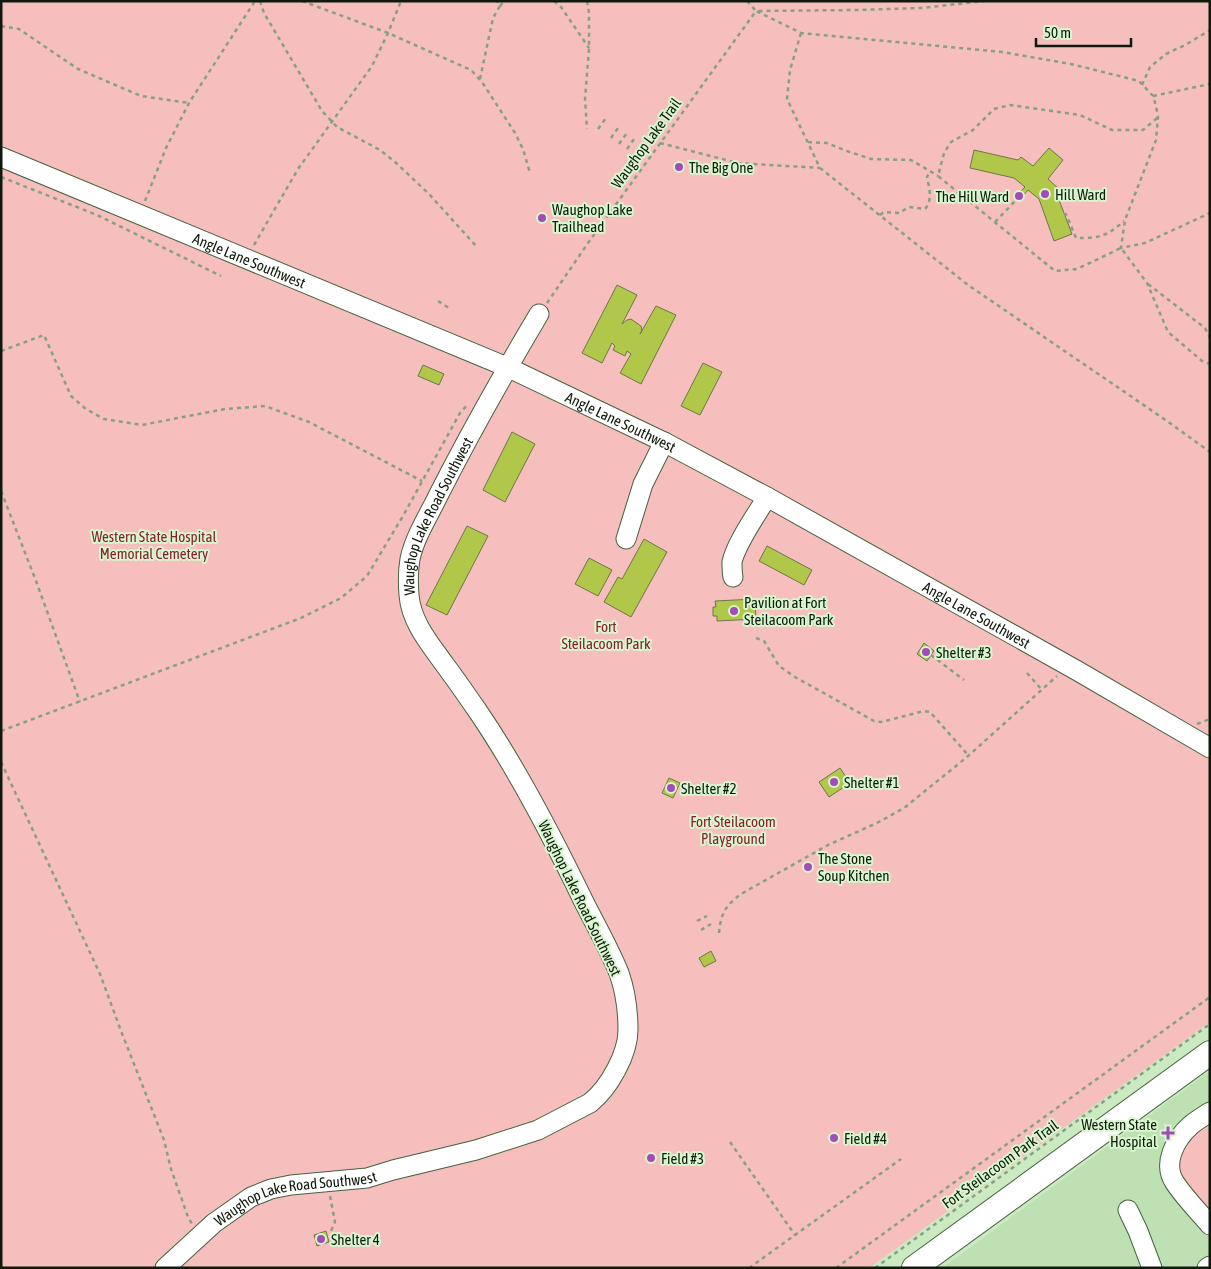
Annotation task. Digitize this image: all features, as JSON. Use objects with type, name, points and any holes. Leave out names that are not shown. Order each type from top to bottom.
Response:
[{"type":"main road","points":[[914,1268],[1210,1053]]},
{"type":"street","name":"Angle Lane Southwest","points":[[1,157],[507,367],[664,442],[768,496],[1073,668],[1210,748]]},
{"type":"street","name":"Waughop Lake Road Southwest","points":[[165,1268],[220,1218],[251,1196],[291,1185],[367,1178],[476,1150],[538,1130],[590,1103],[597,1097],[611,1080],[622,1055],[628,1032],[627,1008],[619,975],[610,953],[524,786],[486,723],[422,632],[416,621],[409,596],[408,571],[410,558],[417,540],[451,470],[507,367],[539,314]]},
{"type":"street","points":[[626,539],[643,484],[664,442]]},
{"type":"street","points":[[732,577],[732,562],[736,549],[768,496]]},
{"type":"street","points":[[1210,1112],[1190,1126],[1181,1136],[1173,1151],[1169,1167],[1174,1182],[1210,1225]]},
{"type":"street","points":[[1128,1210],[1152,1268]]},
{"type":"path","points":[[139,214],[166,148],[189,103],[255,1]]},
{"type":"path","points":[[260,1],[264,13],[322,111],[337,127],[380,150],[395,162],[430,194],[477,247]]},
{"type":"path","points":[[302,1],[388,33],[470,70],[479,80],[515,134],[523,149],[530,173]]},
{"type":"path","points":[[246,258],[298,169],[372,66],[388,33],[400,1]]},
{"type":"path","points":[[497,1],[500,6]]},
{"type":"path","points":[[479,80],[493,18],[504,1]]},
{"type":"path","points":[[554,1],[561,8],[589,49]]},
{"type":"path","points":[[587,1],[589,13],[589,49],[585,99],[587,129]]},
{"type":"path","points":[[747,1],[756,11],[800,33],[1002,52],[1071,64],[1139,81],[1153,96],[1156,106],[1158,117],[1156,140],[1125,220],[1121,248],[1147,283],[1168,332],[1202,362],[1210,364]]},
{"type":"path","points":[[756,11],[922,8],[984,1]]},
{"type":"path","name":"Waughop Lake Trail","points":[[539,314],[588,243],[756,11]]},
{"type":"path","points":[[1,26],[19,29],[78,69],[141,96],[189,103]]},
{"type":"path","points":[[1142,85],[1150,67],[1166,54],[1210,30]]},
{"type":"path","points":[[800,33],[790,70],[787,99],[820,168],[968,285],[1167,420],[1210,452]]},
{"type":"path","points":[[1153,96],[1210,84]]},
{"type":"path","points":[[938,176],[944,153],[951,142],[973,130],[994,109],[1010,105],[1080,115],[1112,130],[1143,130],[1158,117]]},
{"type":"path","points":[[598,129],[606,118]]},
{"type":"path","points":[[611,138],[618,128]]},
{"type":"path","points":[[619,144],[626,134]]},
{"type":"path","points":[[626,149],[634,139]]},
{"type":"path","points":[[807,142],[827,143],[871,159],[911,160],[938,176],[1055,271],[1077,269],[1121,248],[1145,243],[1210,213]]},
{"type":"path","points":[[660,143],[738,163],[820,168]]},
{"type":"path","points":[[879,215],[884,212],[899,212],[909,207],[925,209],[928,205],[930,194],[927,177],[930,171]]},
{"type":"path","points":[[1,177],[97,215],[221,276]]},
{"type":"path","points":[[995,222],[1018,198]]},
{"type":"path","points":[[1064,214],[1066,214],[1076,238],[1101,236],[1114,230],[1125,220]]},
{"type":"path","points":[[1147,283],[1204,328],[1210,338]]},
{"type":"path","points":[[438,301],[449,308]]},
{"type":"path","points":[[1,352],[44,334],[71,396],[86,410],[104,419],[142,425],[225,409],[264,406],[309,422],[422,481]]},
{"type":"path","points":[[1,731],[301,618],[341,598],[367,576],[460,413],[471,401]]},
{"type":"path","points":[[1,491],[80,702]]},
{"type":"path","points":[[756,638],[764,641],[780,666],[795,677],[874,721],[881,722],[924,711],[930,712],[968,756]]},
{"type":"path","points":[[931,656],[964,680]]},
{"type":"path","points":[[719,933],[720,922],[729,902],[828,845],[877,823],[904,808],[968,756],[1042,690],[1073,668]]},
{"type":"path","points":[[1027,673],[1042,690]]},
{"type":"path","points":[[1,762],[100,974],[164,1140],[171,1169],[188,1217],[194,1227],[202,1234]]},
{"type":"path","points":[[697,921],[707,916]]},
{"type":"path","points":[[701,930],[711,924]]},
{"type":"path","points":[[836,1268],[1210,997]]},
{"type":"path","name":"Fort Steilacoom Park Trail","points":[[875,1268],[1210,1024]]},
{"type":"path","points":[[730,1142],[795,1235]]},
{"type":"path","points":[[749,1268],[901,1159]]},
{"type":"path","points":[[329,1190],[335,1222],[330,1233]]},
{"type":"shaded area","name":"Western State Hospital","points":[[1210,1071],[1210,1268],[942,1268],[1043,1194]]},
{"type":"green space","name":"Fort Steilacoom Park","points":[[1,1],[1210,1],[1210,1022],[869,1268],[1,1268]]},
{"type":"green space","points":[[1210,1120],[1210,1217],[1180,1181],[1177,1157],[1193,1132]]},
{"type":"building","name":"Hill Ward","points":[[1049,148],[1063,160],[1048,179],[1059,189],[1056,192],[1072,234],[1054,241],[1039,199],[1028,190],[1020,199],[1018,198],[1016,196],[1025,187],[1014,178],[970,168],[974,150],[1018,160],[1021,157],[1033,166]]},
{"type":"building","points":[[617,285],[637,295],[622,324],[631,319],[641,326],[640,334],[656,306],[676,315],[641,384],[620,373],[631,354],[627,351],[625,356],[613,350],[615,346],[612,343],[602,363],[582,353]]},
{"type":"building","points":[[703,363],[722,372],[700,415],[681,406]]},
{"type":"building","points":[[423,365],[444,374],[439,385],[418,376]]},
{"type":"building","points":[[512,432],[535,444],[505,502],[483,490]]},
{"type":"building","points":[[467,526],[488,536],[447,615],[426,605]]},
{"type":"building","points":[[644,539],[667,552],[631,617],[604,602],[618,577],[622,579]]},
{"type":"building","points":[[767,546],[812,570],[804,585],[759,561]]},
{"type":"building","points":[[589,558],[612,570],[598,596],[575,584]]},
{"type":"building","name":"Pavilion at Fort Steilacoom Park","points":[[755,599],[756,619],[717,621],[717,616],[713,616],[713,607],[716,607],[715,601]]},
{"type":"building","name":"Shelter #3","points":[[924,643],[934,651],[927,661],[917,654]]},
{"type":"building","name":"Shelter #1","points":[[840,768],[850,783],[829,797],[819,782]]},
{"type":"building","name":"Shelter #2","points":[[669,778],[680,783],[673,798],[662,793]]},
{"type":"building","points":[[711,951],[716,961],[704,967],[699,958]]},
{"type":"building","name":"Shelter 4","points":[[326,1231],[329,1242],[317,1246],[314,1235]]},
{"type":"place","name":"The Big One","points":[[679,167]]},
{"type":"place","name":"Hill Ward","points":[[1045,194]]},
{"type":"place","name":"The Hill Ward","points":[[1019,196]]},
{"type":"place","name":"Waughop Lake Trailhead","points":[[542,218]]},
{"type":"place","name":"Pavilion at Fort Steilacoom Park","points":[[734,611]]},
{"type":"place","name":"Shelter #3","points":[[926,652]]},
{"type":"place","name":"Shelter #1","points":[[834,782]]},
{"type":"place","name":"Shelter #2","points":[[671,788]]},
{"type":"place","name":"The Stone Soup Kitchen","points":[[808,867]]},
{"type":"place","name":"Western State Hospital","points":[[1168,1133]]},
{"type":"place","name":"Field #4","points":[[834,1138]]},
{"type":"place","name":"Field #3","points":[[651,1158]]},
{"type":"place","name":"Shelter 4","points":[[321,1239]]},
{"type":"park label","name":"Western State Hospital Memorial Cemetery","points":[[154,544]]},
{"type":"park label","name":"Fort Steilacoom Playground","points":[[733,830]]}]
